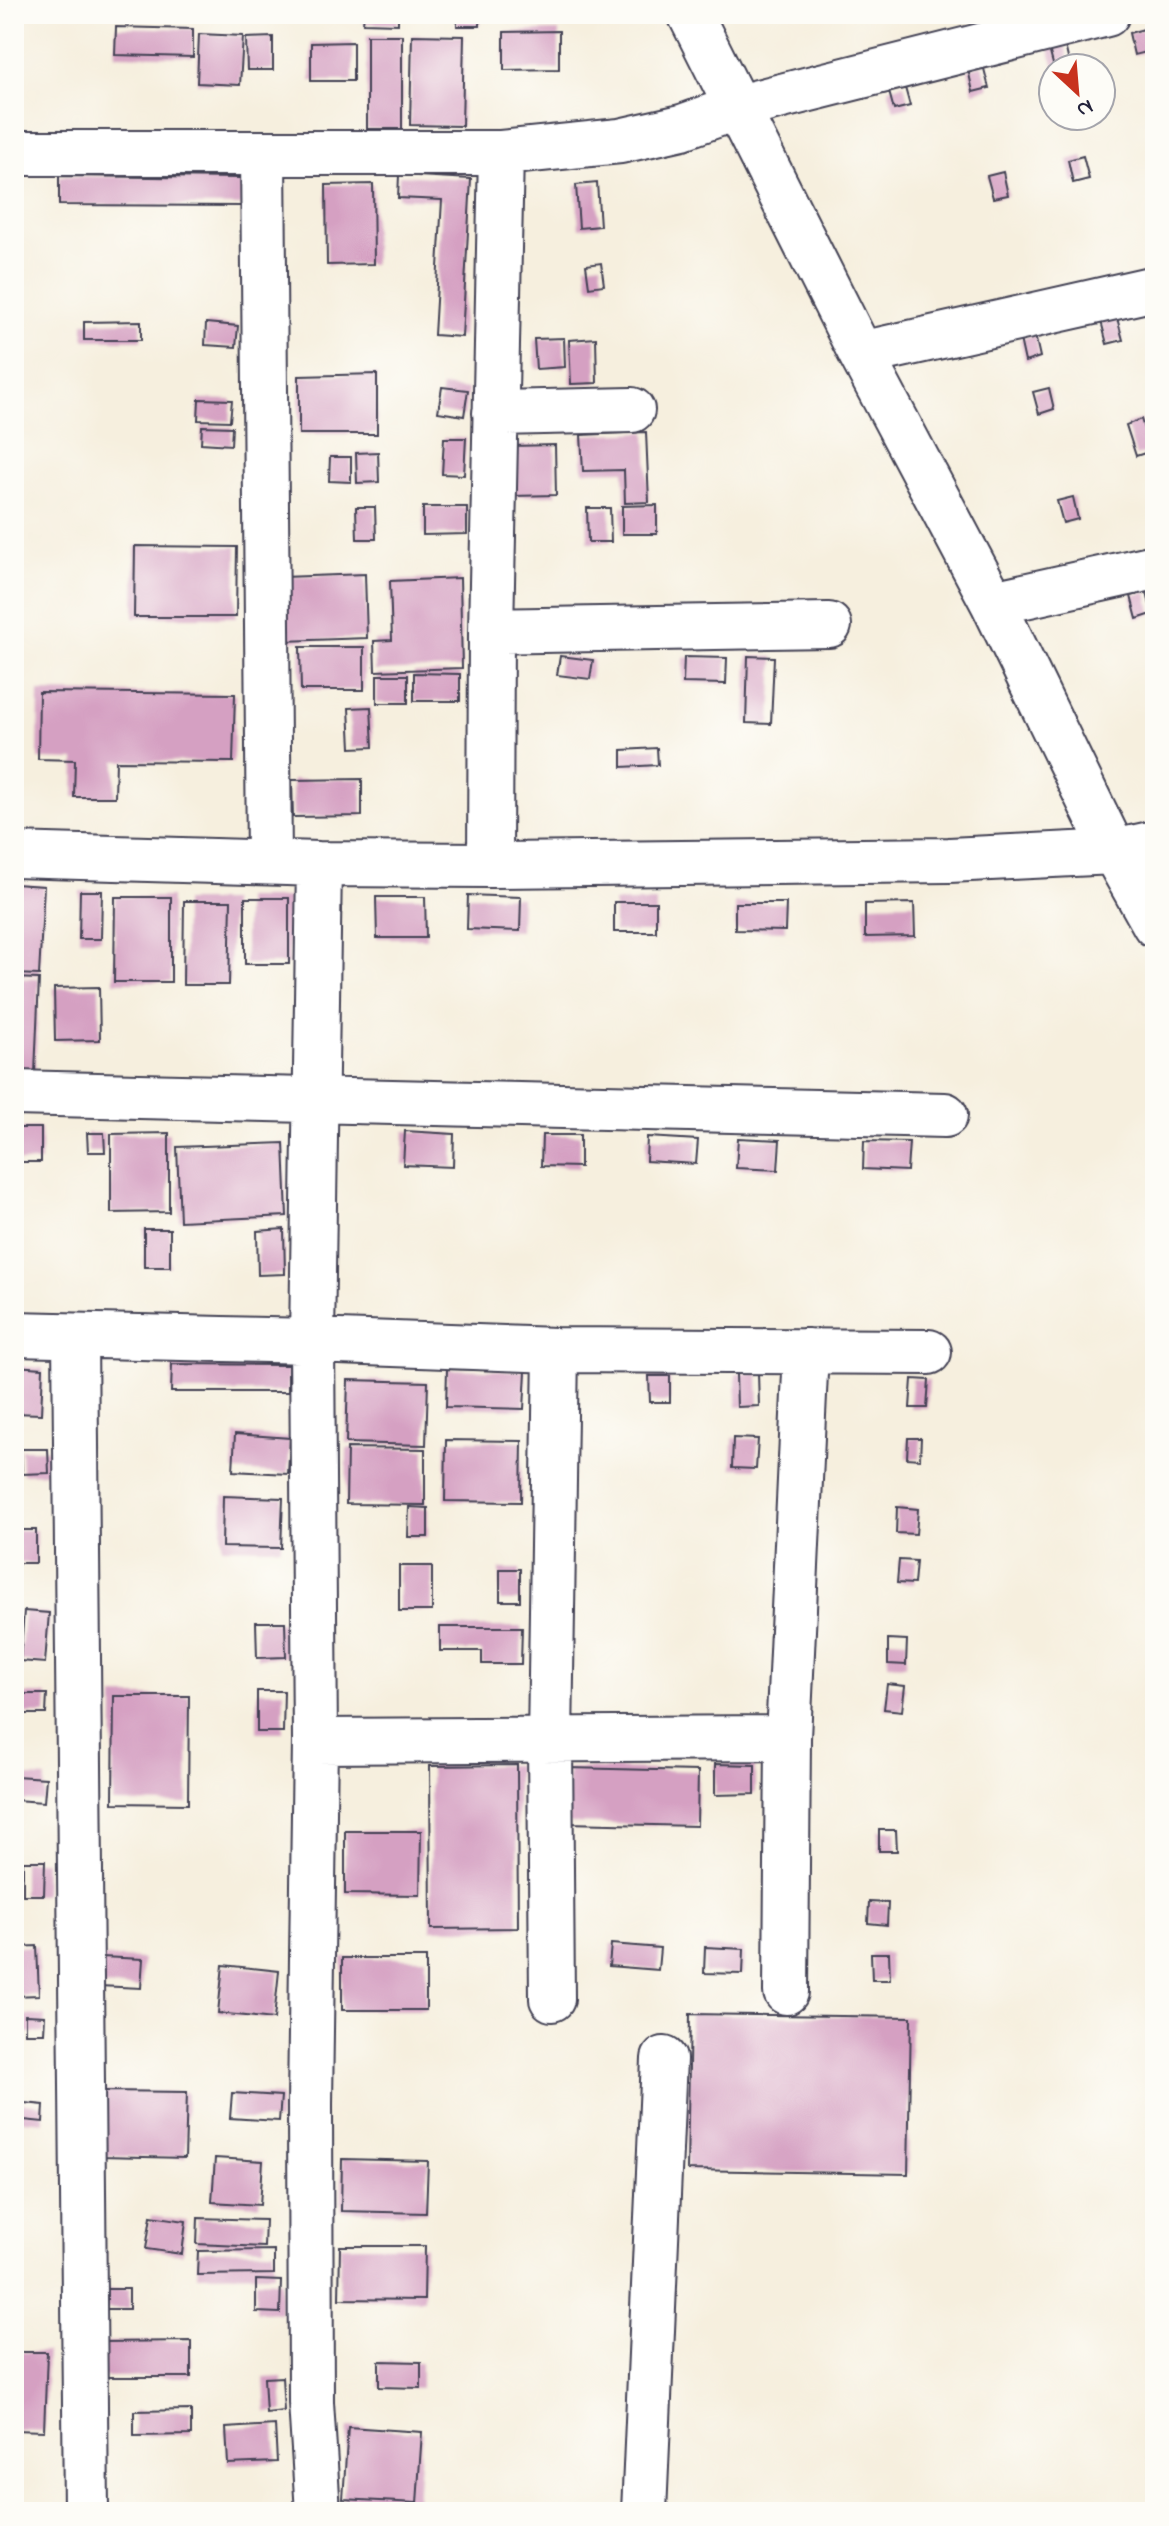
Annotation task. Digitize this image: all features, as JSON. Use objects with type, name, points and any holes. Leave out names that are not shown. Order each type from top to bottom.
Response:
[{"type":"street","points":[[690,14],[861,354],[993,603],[1135,848],[1155,925]]},
{"type":"street","points":[[14,153],[501,153],[620,141],[682,127],[738,107],[1107,14]]},
{"type":"street","points":[[263,153],[269,862]]},
{"type":"street","points":[[490,865],[491,631],[501,153]]},
{"type":"street","points":[[861,354],[1155,288]]},
{"type":"street","points":[[495,413],[632,410]]},
{"type":"street","points":[[993,603],[1155,567]]},
{"type":"street","points":[[491,631],[829,625]]},
{"type":"street","points":[[14,855],[319,864],[490,865],[949,860],[1135,848]]},
{"type":"street","points":[[318,2512],[311,2402],[310,2135],[315,1741],[312,1341],[319,864]]},
{"type":"street","points":[[14,1093],[945,1115]]},
{"type":"street","points":[[14,1334],[556,1350],[929,1352]]},
{"type":"street","points":[[75,1337],[86,2512]]},
{"type":"street","points":[[552,1999],[550,1741],[556,1350]]},
{"type":"street","points":[[786,1992],[788,1738],[806,1351]]},
{"type":"street","points":[[315,1741],[788,1738]]},
{"type":"street","points":[[644,2512],[664,2059]]},
{"type":"building","points":[[364,14],[398,14],[398,24],[363,23]]},
{"type":"building","points":[[457,14],[480,14],[480,26],[457,26]]},
{"type":"building","points":[[116,27],[193,29],[193,57],[115,55]]},
{"type":"building","points":[[1144,29],[1150,51],[1134,55],[1129,33]]},
{"type":"building","points":[[559,31],[559,69],[504,70],[504,32]]},
{"type":"building","points":[[199,34],[243,36],[240,85],[197,83]]},
{"type":"building","points":[[367,35],[402,35],[402,129],[367,129]]},
{"type":"building","points":[[412,35],[464,36],[462,126],[410,125]]},
{"type":"building","points":[[273,37],[273,70],[247,70],[246,38]]},
{"type":"building","points":[[353,42],[353,81],[311,81],[311,43]]},
{"type":"building","points":[[1065,45],[1067,52],[1050,52],[1049,49]]},
{"type":"building","points":[[983,65],[989,88],[973,92],[968,69]]},
{"type":"building","points":[[904,84],[910,106],[894,110],[888,88]]},
{"type":"building","points":[[1083,156],[1089,179],[1073,183],[1068,160]]},
{"type":"building","points":[[1003,172],[1008,195],[993,198],[987,176]]},
{"type":"building","points":[[399,175],[471,179],[462,337],[434,335],[442,200],[398,198]]},
{"type":"building","points":[[59,176],[241,178],[241,206],[59,205]]},
{"type":"building","points":[[597,183],[600,226],[579,228],[576,185]]},
{"type":"building","points":[[373,184],[374,264],[327,265],[326,185]]},
{"type":"building","points":[[601,263],[604,285],[589,287],[586,265]]},
{"type":"building","points":[[1117,318],[1123,340],[1107,344],[1101,321]]},
{"type":"building","points":[[141,321],[141,340],[84,340],[84,322]]},
{"type":"building","points":[[206,323],[238,326],[236,347],[205,345]]},
{"type":"building","points":[[1035,335],[1040,357],[1025,362],[1020,339]]},
{"type":"building","points":[[564,338],[565,367],[536,369],[534,339]]},
{"type":"building","points":[[596,338],[597,383],[571,384],[569,340]]},
{"type":"building","points":[[377,374],[377,434],[299,434],[299,376]]},
{"type":"building","points":[[442,387],[468,390],[464,416],[438,412]]},
{"type":"building","points":[[1049,388],[1054,409],[1039,414],[1033,392]]},
{"type":"building","points":[[199,399],[232,400],[230,421],[198,420]]},
{"type":"building","points":[[1141,419],[1151,451],[1136,456],[1126,425]]},
{"type":"building","points":[[202,426],[232,427],[231,445],[201,443]]},
{"type":"building","points":[[646,432],[649,502],[625,503],[624,470],[583,471],[581,435]]},
{"type":"building","points":[[444,438],[466,438],[464,475],[442,474]]},
{"type":"building","points":[[555,445],[556,495],[512,496],[511,446]]},
{"type":"building","points":[[378,452],[379,482],[357,483],[356,453]]},
{"type":"building","points":[[330,457],[351,457],[351,482],[329,481]]},
{"type":"building","points":[[1073,497],[1078,519],[1063,523],[1057,501]]},
{"type":"building","points":[[657,505],[657,534],[622,534],[622,506]]},
{"type":"building","points":[[356,507],[375,507],[376,539],[357,539]]},
{"type":"building","points":[[423,507],[467,507],[467,534],[423,535]]},
{"type":"building","points":[[587,508],[610,508],[611,542],[588,542]]},
{"type":"building","points":[[135,546],[237,547],[236,617],[134,617]]},
{"type":"building","points":[[365,574],[367,638],[284,641],[283,577]]},
{"type":"building","points":[[460,578],[462,668],[375,671],[374,641],[392,640],[390,581]]},
{"type":"building","points":[[1147,592],[1152,614],[1137,619],[1131,596]]},
{"type":"building","points":[[300,647],[364,647],[364,690],[301,690]]},
{"type":"building","points":[[560,656],[593,660],[590,679],[557,675]]},
{"type":"building","points":[[748,656],[774,657],[771,724],[746,723]]},
{"type":"building","points":[[684,657],[727,658],[726,684],[683,683]]},
{"type":"building","points":[[414,673],[460,674],[460,701],[414,701]]},
{"type":"building","points":[[377,675],[408,675],[408,703],[377,703]]},
{"type":"building","points":[[39,692],[235,694],[233,762],[116,761],[115,797],[74,797],[75,760],[38,759]]},
{"type":"building","points":[[371,707],[373,747],[351,748],[349,708]]},
{"type":"building","points":[[657,748],[658,765],[622,767],[622,750]]},
{"type":"building","points":[[362,779],[362,816],[293,817],[292,780]]},
{"type":"building","points":[[14,884],[44,886],[39,975],[14,974]]},
{"type":"building","points":[[80,891],[102,891],[101,939],[79,939]]},
{"type":"building","points":[[468,895],[521,897],[520,931],[467,929]]},
{"type":"building","points":[[115,897],[171,897],[171,982],[114,982]]},
{"type":"building","points":[[376,897],[425,897],[426,938],[377,938]]},
{"type":"building","points":[[245,898],[289,898],[289,964],[245,964]]},
{"type":"building","points":[[184,901],[231,901],[229,985],[183,985]]},
{"type":"building","points":[[614,902],[656,902],[656,932],[614,932]]},
{"type":"building","points":[[735,903],[786,903],[785,931],[735,930]]},
{"type":"building","points":[[914,903],[915,936],[865,937],[865,904]]},
{"type":"building","points":[[14,978],[39,979],[35,1073],[14,1073]]},
{"type":"building","points":[[99,987],[100,1040],[55,1041],[54,988]]},
{"type":"building","points":[[15,1128],[41,1128],[41,1162],[15,1162]]},
{"type":"building","points":[[405,1131],[454,1134],[453,1167],[403,1165]]},
{"type":"building","points":[[87,1133],[104,1133],[105,1152],[88,1152]]},
{"type":"building","points":[[169,1133],[169,1212],[111,1213],[111,1134]]},
{"type":"building","points":[[542,1135],[580,1135],[580,1167],[541,1166]]},
{"type":"building","points":[[647,1137],[698,1140],[696,1164],[646,1161]]},
{"type":"building","points":[[738,1138],[780,1140],[778,1170],[736,1168]]},
{"type":"building","points":[[864,1141],[909,1142],[907,1171],[863,1169]]},
{"type":"building","points":[[284,1143],[287,1216],[180,1221],[177,1147]]},
{"type":"building","points":[[144,1229],[170,1229],[170,1267],[144,1267]]},
{"type":"building","points":[[284,1229],[285,1274],[258,1275],[257,1231]]},
{"type":"building","points":[[172,1364],[288,1365],[288,1392],[171,1392]]},
{"type":"building","points":[[14,1366],[43,1368],[41,1414],[14,1413]]},
{"type":"building","points":[[447,1369],[526,1371],[524,1409],[446,1407]]},
{"type":"building","points":[[758,1373],[759,1406],[737,1407],[736,1374]]},
{"type":"building","points":[[649,1376],[670,1376],[670,1402],[650,1402]]},
{"type":"building","points":[[912,1379],[929,1380],[927,1408],[910,1408]]},
{"type":"building","points":[[348,1380],[428,1382],[426,1445],[346,1443]]},
{"type":"building","points":[[235,1434],[290,1438],[288,1474],[233,1471]]},
{"type":"building","points":[[733,1438],[758,1439],[756,1469],[732,1468]]},
{"type":"building","points":[[908,1438],[921,1438],[920,1459],[907,1458]]},
{"type":"building","points":[[446,1440],[522,1441],[521,1502],[445,1501]]},
{"type":"building","points":[[347,1448],[425,1449],[425,1505],[346,1504]]},
{"type":"building","points":[[21,1449],[48,1449],[49,1473],[22,1474]]},
{"type":"building","points":[[223,1496],[283,1498],[281,1548],[222,1547]]},
{"type":"building","points":[[409,1507],[428,1508],[428,1537],[408,1537]]},
{"type":"building","points":[[897,1507],[918,1509],[916,1534],[896,1533]]},
{"type":"building","points":[[14,1530],[36,1530],[36,1563],[14,1563]]},
{"type":"building","points":[[899,1560],[916,1561],[914,1584],[897,1583]]},
{"type":"building","points":[[399,1566],[432,1566],[432,1611],[399,1611]]},
{"type":"building","points":[[500,1569],[520,1569],[520,1601],[500,1601]]},
{"type":"building","points":[[24,1611],[49,1613],[45,1663],[20,1661]]},
{"type":"building","points":[[256,1622],[285,1622],[286,1657],[257,1658]]},
{"type":"building","points":[[440,1627],[522,1627],[521,1664],[482,1664],[482,1651],[440,1651]]},
{"type":"building","points":[[888,1639],[907,1640],[906,1665],[888,1664]]},
{"type":"building","points":[[887,1684],[905,1686],[902,1711],[884,1709]]},
{"type":"building","points":[[257,1691],[284,1691],[283,1732],[257,1732]]},
{"type":"building","points":[[14,1694],[47,1694],[46,1714],[14,1714]]},
{"type":"building","points":[[114,1696],[189,1696],[188,1804],[113,1803]]},
{"type":"building","points":[[715,1764],[755,1765],[755,1794],[715,1795]]},
{"type":"building","points":[[517,1765],[518,1928],[431,1929],[430,1766]]},
{"type":"building","points":[[568,1768],[698,1771],[697,1826],[567,1823]]},
{"type":"building","points":[[15,1776],[46,1778],[44,1802],[14,1800]]},
{"type":"building","points":[[879,1830],[896,1830],[897,1851],[879,1851]]},
{"type":"building","points":[[345,1831],[421,1831],[420,1895],[345,1894]]},
{"type":"building","points":[[23,1861],[45,1861],[44,1895],[23,1895]]},
{"type":"building","points":[[869,1902],[888,1903],[887,1925],[868,1923]]},
{"type":"building","points":[[611,1944],[660,1948],[658,1970],[609,1966]]},
{"type":"building","points":[[37,1946],[39,1995],[14,1996],[14,1947]]},
{"type":"building","points":[[705,1947],[744,1949],[743,1974],[704,1973]]},
{"type":"building","points":[[871,1953],[889,1953],[890,1980],[872,1980]]},
{"type":"building","points":[[101,1957],[143,1959],[141,1988],[99,1986]]},
{"type":"building","points":[[342,1958],[426,1958],[426,2010],[342,2010]]},
{"type":"building","points":[[223,1965],[279,1971],[274,2019],[218,2013]]},
{"type":"building","points":[[690,2014],[911,2017],[908,2174],[687,2170]]},
{"type":"building","points":[[25,2015],[45,2016],[44,2033],[25,2033]]},
{"type":"building","points":[[103,2091],[187,2092],[185,2158],[102,2156]]},
{"type":"building","points":[[232,2093],[281,2096],[279,2121],[230,2118]]},
{"type":"building","points":[[14,2102],[44,2105],[43,2122],[14,2119]]},
{"type":"building","points":[[215,2158],[263,2161],[260,2205],[212,2202]]},
{"type":"building","points":[[342,2159],[428,2161],[426,2213],[341,2211]]},
{"type":"building","points":[[151,2216],[186,2221],[182,2254],[146,2249]]},
{"type":"building","points":[[198,2218],[265,2220],[264,2247],[197,2244]]},
{"type":"building","points":[[340,2246],[425,2246],[424,2300],[339,2299]]},
{"type":"building","points":[[274,2250],[274,2274],[197,2275],[198,2251]]},
{"type":"building","points":[[256,2280],[281,2281],[280,2313],[256,2312]]},
{"type":"building","points":[[104,2289],[129,2289],[129,2309],[103,2309]]},
{"type":"building","points":[[191,2341],[191,2377],[101,2377],[101,2342]]},
{"type":"building","points":[[14,2352],[47,2352],[44,2431],[14,2430]]},
{"type":"building","points":[[379,2361],[421,2362],[421,2388],[379,2387]]},
{"type":"building","points":[[282,2377],[284,2411],[266,2413],[264,2378]]},
{"type":"building","points":[[191,2410],[191,2435],[134,2436],[134,2411]]},
{"type":"building","points":[[275,2425],[277,2462],[228,2464],[226,2428]]},
{"type":"building","points":[[348,2427],[422,2432],[417,2503],[343,2499]]}]
